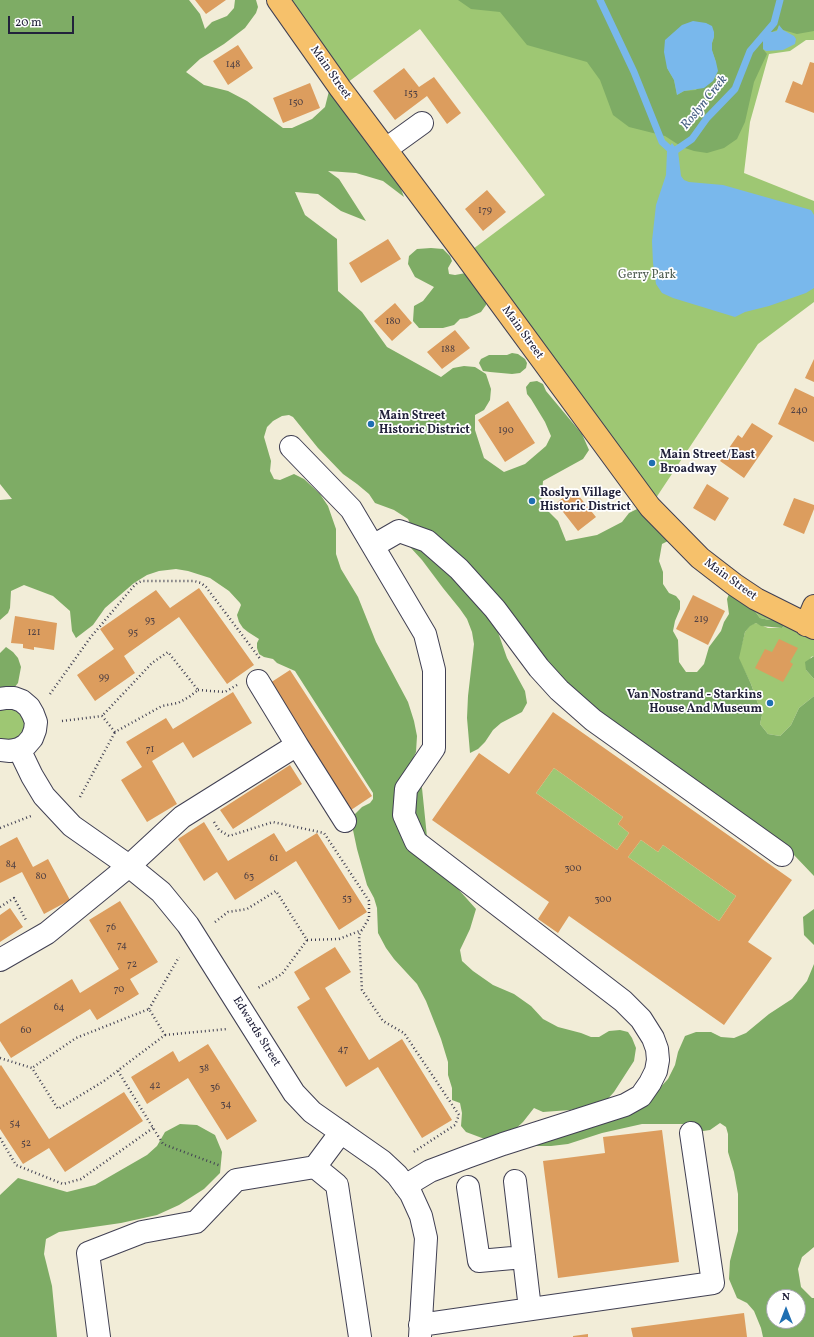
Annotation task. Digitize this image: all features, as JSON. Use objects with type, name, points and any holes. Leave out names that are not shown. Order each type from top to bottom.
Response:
[{"type":"main road","name":"Main Street","points":[[278,0],[340,88],[650,507],[700,558],[735,585],[756,599],[811,620]]},
{"type":"street","points":[[386,149],[422,123]]},
{"type":"street","points":[[291,447],[351,509],[425,634],[434,670],[434,748],[406,789],[404,815],[416,842],[623,1001],[641,1020],[653,1038],[657,1049],[658,1060],[656,1071],[650,1083],[641,1096],[625,1105],[467,1157],[430,1171],[405,1186]]},
{"type":"street","points":[[373,546],[399,531],[427,541],[459,569],[495,610],[539,668],[559,690],[593,720],[782,855]]},
{"type":"street","points":[[258,681],[345,821]]},
{"type":"street","name":"Edwards Street","points":[[0,699],[14,698],[22,701],[29,707],[33,714],[36,722],[33,734],[26,745],[10,750],[32,776],[44,796],[72,826],[129,866],[161,892],[188,925],[294,1093],[312,1112],[382,1161],[397,1175],[411,1194],[421,1216],[426,1238],[420,1331]]},
{"type":"street","points":[[0,960],[48,933],[129,866],[182,817],[297,744]]},
{"type":"street","points":[[99,1337],[88,1253],[142,1232],[196,1222],[236,1180],[314,1167],[340,1132]]},
{"type":"street","points":[[420,1331],[530,1309],[713,1283],[691,1133]]},
{"type":"street","points":[[314,1167],[337,1185],[360,1337]]},
{"type":"street","points":[[515,1181],[530,1309]]},
{"type":"street","points":[[468,1187],[479,1260],[524,1257]]},
{"type":"path","points":[[50,694],[90,638],[133,586],[137,582],[142,581],[194,581],[201,583],[206,587],[266,667],[266,673],[263,677],[242,691],[238,684],[225,692],[198,690],[178,703],[162,706],[115,732],[80,797]]},
{"type":"path","points":[[62,720],[102,716],[152,663],[168,652],[198,690]]},
{"type":"path","points":[[102,716],[115,732]]},
{"type":"path","points":[[204,803],[219,830],[229,836],[273,822],[324,833],[369,901],[369,918],[359,935],[362,990],[383,1021],[404,1033],[459,1115],[455,1125],[412,1153]]},
{"type":"path","points":[[0,828],[31,816]]},
{"type":"path","points":[[215,922],[228,912],[247,909],[276,891],[307,940]]},
{"type":"path","points":[[0,907],[14,898],[37,939]]},
{"type":"path","points":[[307,940],[339,939],[362,930]]},
{"type":"path","points":[[258,988],[282,974],[307,940]]},
{"type":"path","points":[[32,1068],[76,1038],[148,1009],[179,957]]},
{"type":"path","points":[[148,1009],[165,1035]]},
{"type":"path","points":[[0,1058],[32,1068],[58,1109],[104,1081],[165,1035],[226,1029]]},
{"type":"path","points":[[118,1071],[163,1144],[232,1170],[244,1179]]},
{"type":"path","points":[[0,1138],[16,1165],[63,1184],[81,1179],[153,1128]]},
{"type":"green space","points":[[0,0],[189,0],[200,14],[205,29],[212,22],[227,16],[234,8],[235,0],[256,0],[258,7],[256,13],[245,28],[224,44],[200,59],[186,72],[204,85],[228,91],[247,101],[283,128],[292,128],[312,119],[325,107],[329,91],[386,149],[404,197],[383,181],[356,173],[328,171],[339,179],[366,221],[341,211],[318,194],[295,192],[305,215],[337,239],[338,291],[362,312],[387,347],[441,377],[453,368],[464,366],[475,367],[486,374],[491,389],[490,400],[484,410],[475,415],[475,430],[484,458],[504,472],[525,464],[546,446],[551,436],[545,422],[527,394],[526,387],[530,382],[537,381],[543,384],[546,391],[582,434],[589,450],[583,459],[543,481],[541,504],[558,521],[566,541],[597,535],[622,522],[629,513],[639,508],[670,540],[662,544],[659,561],[663,572],[663,584],[669,593],[676,596],[680,601],[680,609],[673,631],[678,640],[679,662],[686,672],[697,672],[704,664],[709,647],[721,631],[729,614],[727,599],[729,594],[751,606],[760,618],[769,620],[776,619],[784,623],[782,628],[761,626],[756,623],[750,626],[745,632],[739,658],[751,684],[762,715],[760,724],[768,734],[780,736],[791,725],[799,708],[814,696],[814,876],[794,855],[580,703],[492,615],[507,658],[525,691],[527,703],[522,712],[501,723],[493,730],[478,749],[470,753],[467,718],[474,644],[472,632],[467,619],[460,609],[405,540],[419,542],[408,519],[394,510],[375,503],[369,494],[343,474],[318,448],[293,417],[289,415],[282,416],[273,421],[267,427],[264,437],[271,461],[270,471],[274,479],[280,480],[294,474],[304,479],[320,494],[328,506],[336,529],[336,554],[341,569],[358,597],[376,642],[408,702],[417,736],[416,752],[412,761],[422,788],[427,837],[451,881],[476,909],[470,929],[460,950],[462,961],[493,985],[514,994],[531,1006],[543,1019],[558,1027],[591,1037],[599,1037],[609,1031],[620,1030],[628,1032],[636,1048],[634,1061],[614,1092],[605,1102],[570,1110],[543,1112],[534,1108],[523,1122],[511,1133],[490,1141],[466,1132],[461,1126],[462,1113],[460,1103],[452,1100],[452,1088],[448,1075],[448,1062],[441,1039],[426,1001],[417,984],[394,959],[378,933],[377,908],[374,898],[367,885],[353,830],[354,815],[362,807],[370,803],[373,799],[373,793],[295,671],[277,663],[273,659],[259,654],[257,643],[259,639],[243,628],[239,622],[237,615],[241,605],[229,591],[210,578],[188,571],[176,569],[159,571],[147,575],[134,583],[105,608],[93,625],[76,638],[72,631],[70,611],[53,596],[24,585],[11,591],[10,608],[8,613],[0,620],[0,500],[12,499],[0,484]]},
{"type":"green space","name":"Gerry Park","points":[[278,0],[814,0],[814,40],[806,40],[790,51],[769,54],[750,122],[744,173],[814,201],[814,302],[758,344],[650,507],[465,255],[545,195],[420,29],[340,88]]},
{"type":"green space","points":[[458,0],[814,0],[814,31],[797,34],[783,30],[779,26],[777,30],[772,32],[766,31],[763,33],[763,49],[767,54],[754,82],[745,122],[737,139],[724,148],[707,153],[682,147],[665,136],[629,127],[613,115],[600,80],[587,62],[527,45],[500,12],[471,9]],"holes":[[[714,37],[712,51],[716,62],[696,90],[684,91],[677,95],[674,80],[667,68]]]},
{"type":"green space","points":[[417,249],[443,249],[450,256],[452,261],[448,268],[449,274],[455,275],[466,273],[487,298],[486,305],[481,312],[467,318],[460,319],[454,325],[443,328],[419,328],[413,321],[414,306],[423,301],[434,287],[415,277],[408,264],[409,256]]},
{"type":"green space","points":[[512,353],[518,354],[525,359],[527,363],[526,368],[520,373],[512,374],[483,371],[479,363],[481,359],[489,355],[507,355]]},
{"type":"green space","points":[[751,606],[814,628],[814,656],[811,657],[806,670],[814,679],[814,696],[799,708],[791,725],[780,736],[768,734],[760,724],[762,715],[751,684],[738,658],[745,632],[750,625],[756,623],[768,628],[782,628],[784,626],[776,619],[769,620],[760,618]]},
{"type":"green space","points":[[6,647],[18,658],[21,667],[18,683],[14,688],[0,694],[0,653]]},
{"type":"green space","points":[[814,656],[814,679],[806,670],[805,662]]},
{"type":"green space","points":[[6,698],[35,730],[0,750],[0,699]]},
{"type":"green space","points":[[554,768],[623,817],[618,824],[629,833],[617,850],[536,793]]},
{"type":"green space","points":[[641,840],[658,852],[663,845],[736,896],[719,921],[628,857]]},
{"type":"green space","points":[[814,909],[814,945],[804,935],[803,917]]},
{"type":"green space","points":[[814,964],[814,1247],[802,1257],[798,1269],[801,1287],[803,1289],[766,1289],[766,1329],[806,1329],[806,1292],[814,1298],[814,1337],[763,1337],[754,1311],[747,1303],[737,1298],[729,1279],[730,1261],[738,1231],[738,1194],[734,1172],[728,1152],[728,1134],[726,1127],[720,1123],[710,1130],[703,1131],[695,1130],[688,1124],[642,1124],[602,1133],[568,1144],[551,1146],[525,1146],[656,1092],[668,1079],[675,1065],[678,1052],[685,1036],[696,1032],[711,1032],[721,1037],[734,1038],[746,1033],[769,1014],[792,999],[807,981]]},
{"type":"green space","points":[[180,1124],[197,1125],[215,1135],[222,1152],[220,1173],[204,1189],[179,1205],[157,1215],[121,1223],[59,1232],[46,1239],[44,1254],[52,1286],[57,1337],[0,1337],[0,1195],[18,1178],[67,1192],[95,1185],[147,1155],[157,1146],[165,1132]]},
{"type":"water","points":[[693,21],[706,23],[712,26],[714,37],[712,50],[718,71],[713,81],[704,88],[684,91],[677,95],[674,80],[667,68],[664,52],[665,40],[682,25]]},
{"type":"water","points":[[779,25],[783,30],[794,36],[796,39],[795,44],[783,50],[766,51],[763,49],[763,33],[766,31],[777,31]]},
{"type":"water","points":[[672,143],[678,151],[681,176],[684,180],[689,182],[723,185],[811,210],[814,215],[814,288],[806,293],[769,306],[745,312],[735,317],[673,298],[662,293],[656,284],[652,241],[656,205],[666,175],[667,151]]},
{"type":"building","points":[[195,0],[226,0],[206,14]]},
{"type":"building","points":[[238,45],[253,68],[228,85],[213,61]]},
{"type":"building","points":[[810,62],[814,63],[814,113],[785,102],[793,81],[802,85]]},
{"type":"building","points":[[404,68],[419,87],[434,77],[461,113],[447,124],[427,96],[395,120],[373,91]]},
{"type":"building","points":[[310,83],[320,108],[283,123],[273,98]]},
{"type":"building","points":[[487,190],[506,212],[483,231],[465,209]]},
{"type":"building","points":[[388,239],[401,259],[361,283],[349,263]]},
{"type":"building","points":[[395,303],[412,323],[392,341],[374,321]]},
{"type":"building","points":[[455,330],[470,348],[442,369],[427,352]]},
{"type":"building","points":[[814,359],[814,382],[805,378]]},
{"type":"building","points":[[795,388],[814,397],[814,442],[778,424]]},
{"type":"building","points":[[508,401],[535,443],[505,462],[478,420]]},
{"type":"building","points":[[752,423],[773,436],[744,478],[720,461],[738,435],[742,438]]},
{"type":"building","points":[[707,484],[729,498],[715,521],[693,508]]},
{"type":"building","points":[[574,490],[596,517],[578,531],[556,503]]},
{"type":"building","points":[[794,498],[814,505],[814,509],[804,534],[783,525]]},
{"type":"building","points":[[199,588],[254,665],[227,684],[179,617],[124,656],[135,673],[95,701],[77,675],[114,649],[100,629],[156,590],[170,608]]},
{"type":"building","points":[[693,595],[725,611],[708,645],[676,629]]},
{"type":"building","points":[[15,616],[57,623],[54,650],[34,647],[34,650],[23,648],[23,644],[11,643]]},
{"type":"building","points":[[779,639],[798,648],[790,662],[793,664],[783,682],[755,668],[765,649],[772,652]]},
{"type":"building","points":[[290,670],[372,796],[351,810],[270,683]]},
{"type":"building","points":[[233,692],[252,723],[193,758],[183,742],[152,761],[177,804],[147,822],[121,780],[142,767],[126,742],[166,718],[173,729]]},
{"type":"building","points":[[553,712],[792,880],[748,942],[772,958],[724,1025],[569,916],[558,933],[538,919],[549,902],[432,820],[479,753],[509,774]],"holes":[[[554,768],[623,817],[618,824],[629,833],[617,850],[536,793]],[[641,840],[658,852],[663,845],[736,896],[719,921],[628,857]]]},
{"type":"building","points":[[290,765],[302,784],[233,829],[220,810]]},
{"type":"building","points":[[204,822],[228,861],[274,833],[286,852],[317,833],[367,912],[339,930],[296,861],[235,900],[217,872],[204,881],[178,839]]},
{"type":"building","points":[[17,837],[33,867],[48,859],[70,900],[44,914],[22,872],[0,883],[0,846]]},
{"type":"building","points":[[120,901],[158,962],[130,979],[139,994],[97,1020],[90,1009],[11,1058],[0,1041],[0,1024],[72,979],[80,993],[119,969],[89,920]]},
{"type":"building","points":[[10,908],[23,927],[0,942],[0,915]]},
{"type":"building","points":[[335,947],[351,972],[325,988],[369,1060],[402,1039],[452,1120],[422,1138],[378,1067],[346,1087],[297,1007],[310,999],[294,972]]},
{"type":"building","points":[[208,1044],[257,1121],[227,1140],[188,1078],[147,1104],[131,1077],[173,1051],[179,1062]]},
{"type":"building","points":[[1,1065],[49,1139],[124,1092],[143,1121],[65,1172],[49,1148],[23,1164],[0,1129]]},
{"type":"building","points":[[662,1130],[679,1262],[558,1278],[543,1161],[605,1153],[603,1137]]},
{"type":"building","points":[[744,1313],[747,1337],[633,1337],[631,1328]]},
{"type":"building","points":[[588,1334],[588,1337],[573,1337],[573,1336]]},
{"type":"waterway","name":"Roslyn Creek","points":[[600,0],[634,72],[662,142],[673,152],[673,156]]},
{"type":"waterway","name":"Roslyn Creek","points":[[673,152],[692,139],[707,118],[735,89],[750,51],[774,23],[780,0]]},
{"type":"place","name":"Main Street Historic District","points":[[371,424]]},
{"type":"place","name":"Main Street/East Broadway","points":[[652,463]]},
{"type":"place","name":"Roslyn Village Historic District","points":[[532,501]]},
{"type":"place","name":"Van Nostrand - Starkins House And Museum","points":[[770,703]]}]
